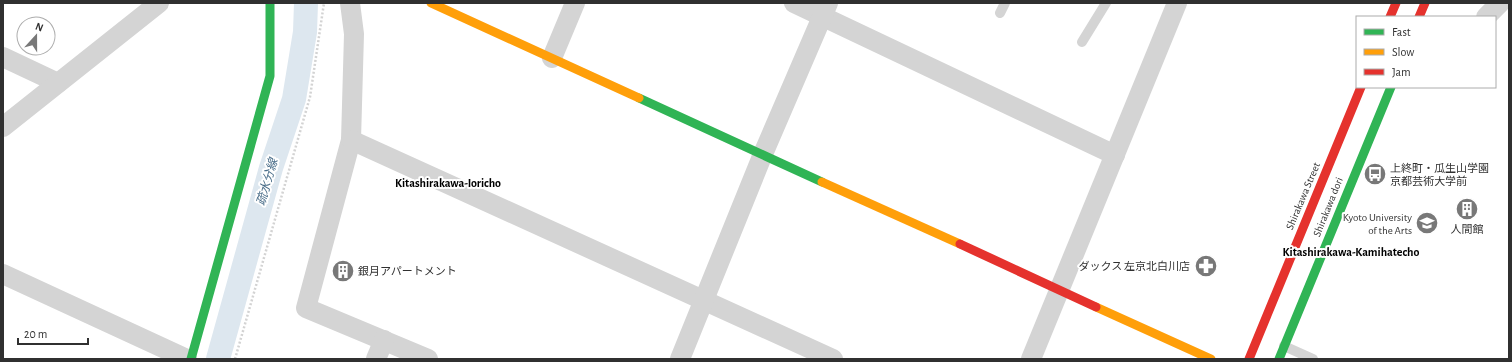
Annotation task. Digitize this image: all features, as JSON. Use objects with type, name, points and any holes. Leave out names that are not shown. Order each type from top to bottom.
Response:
[{"type":"street","points":[[191,359],[251,150],[270,76],[270,3]]},
{"type":"street","points":[[350,3],[354,34],[351,140],[306,308],[428,359]]},
{"type":"street","points":[[431,3],[1211,359]]},
{"type":"street","points":[[552,58],[575,3]]},
{"type":"street","points":[[794,3],[825,10],[1114,155]]},
{"type":"street","points":[[1030,359],[1177,3]]},
{"type":"street","points":[[1419,16],[1425,3]]},
{"type":"street","points":[[1487,16],[1500,3]]},
{"type":"street","points":[[3,127],[155,4]]},
{"type":"street","points":[[680,359],[763,154],[825,10]]},
{"type":"street","points":[[1393,10],[1413,16]]},
{"type":"street","points":[[3,57],[58,82]]},
{"type":"street","name":"Shirakawa Street","points":[[1248,359],[1361,88]]},
{"type":"street","name":"Shirakawa dori","points":[[1279,359],[1391,88]]},
{"type":"street","points":[[351,140],[833,359]]},
{"type":"street","points":[[3,274],[188,359]]},
{"type":"street","points":[[376,359],[384,340]]},
{"type":"lane","points":[[1000,13],[1005,3]]},
{"type":"lane","points":[[1082,42],[1106,3]]},
{"type":"lane","points":[[1284,346],[1313,359]]},
{"type":"path","points":[[235,359],[310,97],[324,3]]},
{"type":"waterway","name":"疏水分線","points":[[218,359],[271,168],[294,99],[305,32],[306,3]]},
{"type":"traffic: fast","points":[[191,359],[270,76],[270,3]]},
{"type":"traffic: fast","points":[[1279,359],[1391,88]]},
{"type":"traffic: fast","points":[[639,98],[822,182]]},
{"type":"traffic: slow","points":[[431,3],[639,98]]},
{"type":"traffic: slow","points":[[822,182],[960,244]]},
{"type":"traffic: slow","points":[[1096,307],[1211,359]]},
{"type":"traffic: jam","points":[[1390,16],[1396,3]]},
{"type":"traffic: jam","points":[[1419,16],[1425,3]]},
{"type":"traffic: jam","points":[[1249,359],[1361,88]]},
{"type":"traffic: jam","points":[[960,244],[1096,307]]},
{"type":"place","name":"上終町・瓜生山学園 京都芸術大学前","points":[[1375,174]]},
{"type":"place","name":"人間館","points":[[1467,209]]},
{"type":"place","name":"Kyoto University of the Arts","points":[[1427,223]]},
{"type":"place","name":"ダックス 左京北白川店","points":[[1206,266]]},
{"type":"place","name":"銀月アパートメント","points":[[343,271]]},
{"type":"district","name":"Kitashirakawa-Ioricho","points":[[448,183]]},
{"type":"district","name":"Kitashirakawa-Kamihatecho","points":[[1351,252]]}]
